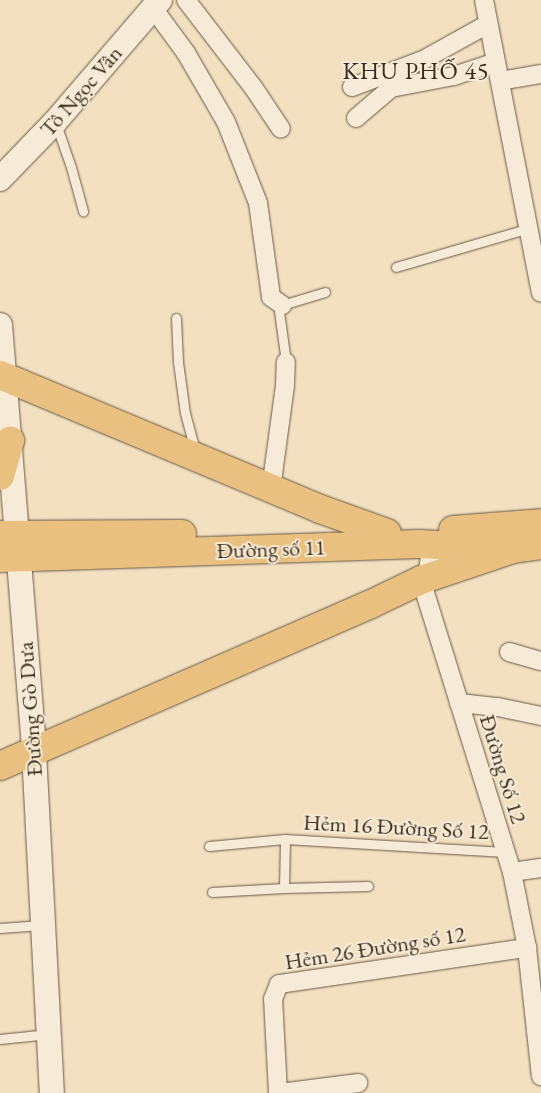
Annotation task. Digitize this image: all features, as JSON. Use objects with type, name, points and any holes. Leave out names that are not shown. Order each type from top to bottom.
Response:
[{"type":"main road","points":[[2,376],[271,489],[387,533]]},
{"type":"main road","points":[[0,476],[10,440]]},
{"type":"main road","name":"Đường số 11","points":[[9,546],[387,533],[498,528],[541,523]]},
{"type":"main road","name":"Đường số 11","points":[[9,546],[419,544],[513,549],[541,545]]},
{"type":"main road","points":[[0,766],[369,605],[421,580],[513,549]]},
{"type":"street","points":[[186,0],[253,87],[281,129]]},
{"type":"street","points":[[484,0],[539,272],[541,292]]},
{"type":"street","points":[[157,4],[226,122],[258,202],[271,297],[281,308]]},
{"type":"street","name":"Tô Ngọc Vân","points":[[0,179],[55,122],[157,4]]},
{"type":"street","points":[[352,87],[423,60],[488,24]]},
{"type":"street","points":[[356,118],[391,88],[454,76],[496,62]]},
{"type":"street","points":[[500,81],[541,74]]},
{"type":"street","name":"Đường Gò Dưa","points":[[0,325],[2,376],[10,440],[9,546],[34,752],[52,1093]]},
{"type":"street","points":[[271,489],[285,385],[286,362]]},
{"type":"street","points":[[419,544],[427,550],[430,558],[428,569],[421,580]]},
{"type":"street","name":"Đường Số 12","points":[[421,580],[512,872],[537,1006],[541,1076]]},
{"type":"street","points":[[509,652],[541,661]]},
{"type":"street","points":[[459,704],[498,707],[541,716]]},
{"type":"street","points":[[512,872],[541,868]]},
{"type":"street","name":"Hẻm 26 Đường số 12","points":[[279,1093],[273,999],[279,984],[527,948]]},
{"type":"street","points":[[279,1093],[358,1084]]},
{"type":"lane","points":[[55,122],[71,167],[83,210]]},
{"type":"lane","points":[[396,267],[529,228]]},
{"type":"lane","points":[[286,362],[281,308],[325,292]]},
{"type":"lane","points":[[176,318],[178,362],[185,412],[196,458]]},
{"type":"lane","name":"Hẻm 16 Đường Số 12","points":[[284,888],[285,839]]},
{"type":"lane","name":"Hẻm 16 Đường Số 12","points":[[209,846],[285,839],[505,852]]},
{"type":"lane","points":[[212,892],[368,886]]},
{"type":"lane","points":[[0,928],[42,926]]},
{"type":"lane","points":[[0,1039],[49,1034]]},
{"type":"district","name":"KHU PHỐ 45","points":[[416,71]]}]
